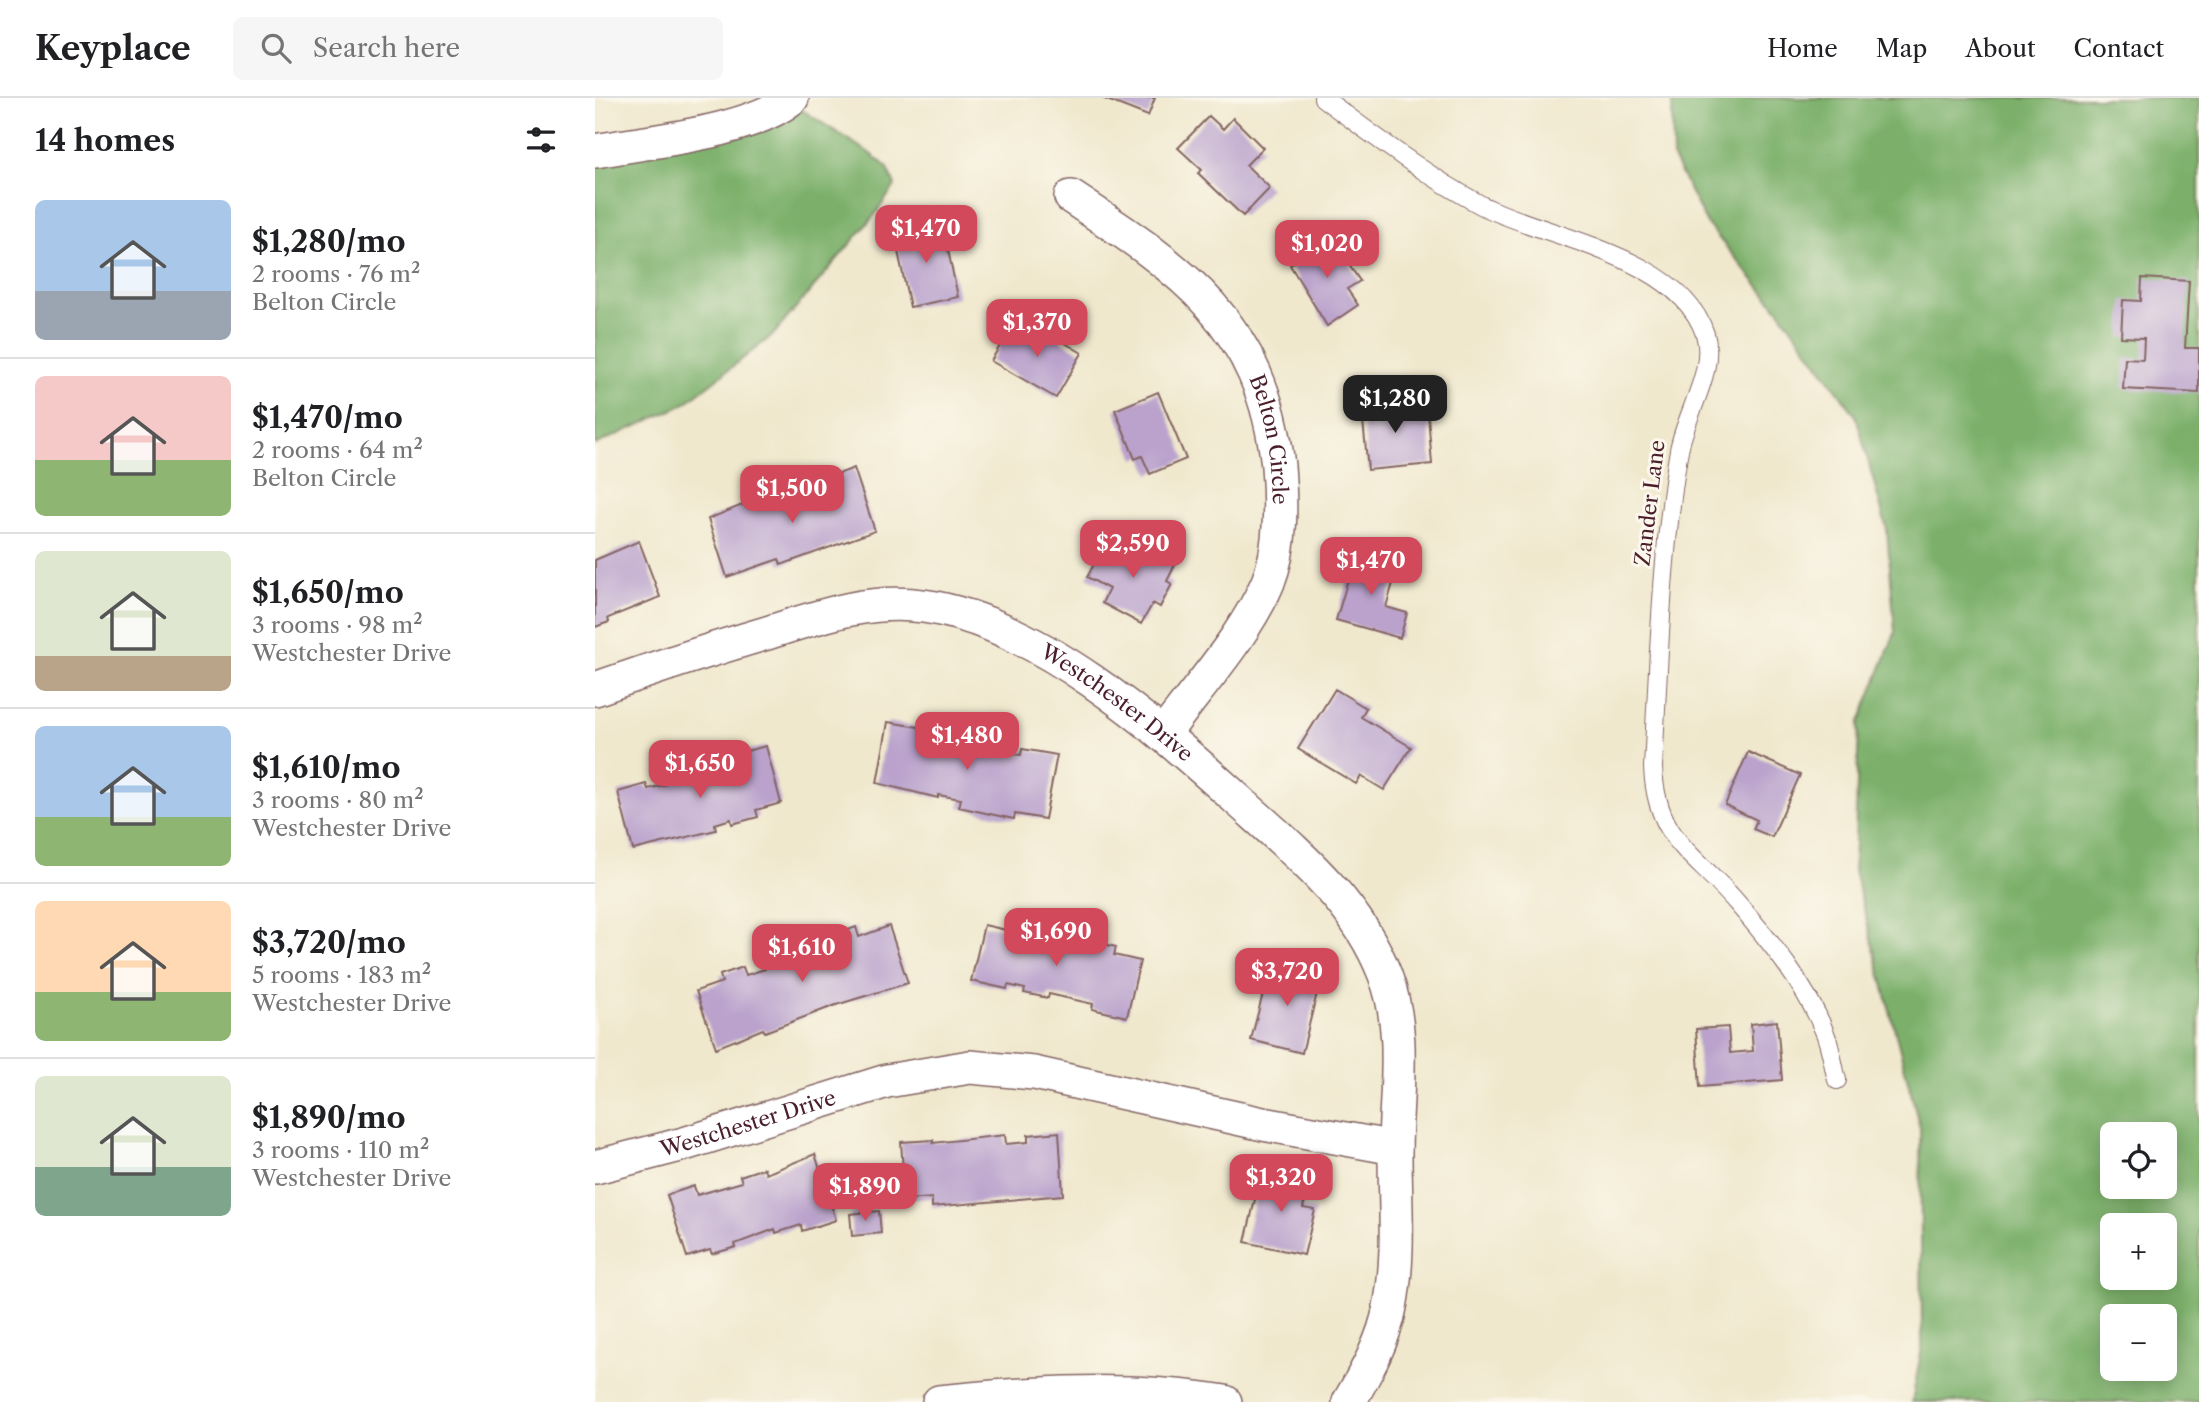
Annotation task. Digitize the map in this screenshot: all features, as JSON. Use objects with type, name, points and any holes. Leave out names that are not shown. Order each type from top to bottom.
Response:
[{"type":"street","points":[[595,151],[736,124],[774,110],[792,98]]},
{"type":"street","name":"Belton Circle","points":[[1071,197],[1152,250],[1179,272],[1224,319],[1250,363],[1275,443],[1280,494],[1276,545],[1268,580],[1244,624],[1163,735]]},
{"type":"street","name":"Westchester Drive","points":[[595,689],[841,611],[894,603],[952,612],[999,629],[1090,680],[1163,735],[1320,876],[1343,901],[1374,950],[1397,1018],[1394,1284],[1390,1309],[1375,1352],[1349,1402]]},
{"type":"street","name":"Westchester Drive","points":[[595,1167],[684,1144],[887,1081],[970,1067],[1034,1073],[1263,1125],[1395,1148]]},
{"type":"street","points":[[939,1402],[1117,1394],[1178,1396],[1223,1402]]},
{"type":"lane","name":"Zander Lane","points":[[1323,98],[1410,162],[1484,206],[1641,269],[1688,303],[1700,322],[1707,344],[1707,366],[1683,429],[1664,559],[1653,767],[1655,798],[1671,834],[1737,902],[1809,1002],[1826,1035],[1837,1080]]},
{"type":"green space","points":[[1672,98],[2199,98],[2199,1402],[1912,1402],[1922,1347],[1920,1128],[1854,871],[1859,724],[1895,633],[1887,530],[1856,416],[1778,309],[1707,224],[1673,158]]},
{"type":"green space","points":[[788,101],[887,167],[895,186],[873,217],[773,335],[683,405],[595,445],[595,151]]},
{"type":"building","points":[[1102,98],[1155,98],[1148,116]]},
{"type":"building","points":[[1209,116],[1223,129],[1233,118],[1263,148],[1246,165],[1270,188],[1243,216],[1198,173],[1202,170],[1178,148]]},
{"type":"building","points":[[942,222],[958,297],[910,307],[894,233]]},
{"type":"building","points":[[1330,237],[1360,281],[1347,289],[1358,305],[1327,326],[1290,265]]},
{"type":"building","points":[[2142,278],[2189,281],[2185,348],[2199,348],[2199,393],[2123,389],[2125,358],[2143,359],[2144,338],[2121,337],[2123,300],[2141,301]]},
{"type":"building","points":[[1014,322],[1049,342],[1053,336],[1082,353],[1056,398],[991,361]]},
{"type":"building","points":[[1158,392],[1186,459],[1150,474],[1142,456],[1135,459],[1115,410]]},
{"type":"building","points":[[1406,397],[1407,417],[1428,416],[1432,464],[1368,470],[1361,401]]},
{"type":"building","points":[[854,468],[875,531],[781,565],[779,559],[727,577],[708,519],[762,497],[765,505],[803,493],[801,488]]},
{"type":"building","points":[[639,541],[660,597],[608,618],[609,622],[595,627],[595,560]]},
{"type":"building","points":[[1133,541],[1176,563],[1167,581],[1172,584],[1160,607],[1153,603],[1141,624],[1102,603],[1109,589],[1087,577],[1104,546],[1125,557]]},
{"type":"building","points":[[1356,553],[1398,566],[1386,607],[1407,613],[1400,638],[1336,620]]},
{"type":"building","points":[[1335,689],[1366,708],[1361,717],[1411,747],[1384,790],[1361,776],[1356,784],[1298,749]]},
{"type":"building","points":[[888,722],[979,737],[977,750],[1021,755],[1022,749],[1057,755],[1045,819],[1015,814],[1014,819],[990,814],[959,807],[961,799],[938,795],[938,798],[877,783]]},
{"type":"building","points":[[766,746],[781,803],[756,810],[758,817],[732,824],[731,819],[715,824],[716,830],[633,850],[618,792],[646,784],[648,789],[666,784],[664,777],[714,761],[716,770],[734,765],[731,755]]},
{"type":"building","points":[[1748,752],[1800,775],[1772,837],[1753,829],[1757,820],[1725,805]]},
{"type":"building","points":[[1017,923],[1044,929],[1041,939],[1060,943],[1061,938],[1086,944],[1087,940],[1116,947],[1114,955],[1140,961],[1127,1017],[1092,1009],[1093,1004],[1049,994],[1048,998],[1024,993],[1025,989],[1008,985],[1007,989],[971,981],[984,925],[1015,932]]},
{"type":"building","points":[[889,926],[908,983],[836,1005],[765,1032],[763,1029],[716,1048],[696,991],[722,982],[720,975],[743,967],[746,975],[765,969],[763,962],[856,927],[859,937]]},
{"type":"building","points":[[1291,956],[1316,963],[1310,987],[1318,989],[1302,1053],[1251,1040],[1268,974],[1286,978]]},
{"type":"building","points":[[1777,1021],[1782,1080],[1700,1087],[1696,1029],[1728,1027],[1730,1053],[1753,1051],[1751,1024]]},
{"type":"building","points":[[1059,1132],[1063,1195],[932,1207],[932,1198],[905,1200],[901,1142],[933,1140],[933,1143],[1005,1135],[1006,1144],[1028,1142],[1028,1135]]},
{"type":"building","points":[[815,1154],[836,1220],[802,1231],[801,1225],[776,1233],[775,1229],[735,1244],[736,1247],[712,1254],[710,1250],[687,1257],[667,1195],[694,1186],[697,1195],[742,1182],[740,1176],[764,1168],[766,1174]]},
{"type":"building","points":[[1262,1170],[1309,1181],[1303,1208],[1315,1210],[1304,1255],[1245,1242]]},
{"type":"building","points":[[879,1211],[881,1233],[852,1236],[850,1214]]}]
